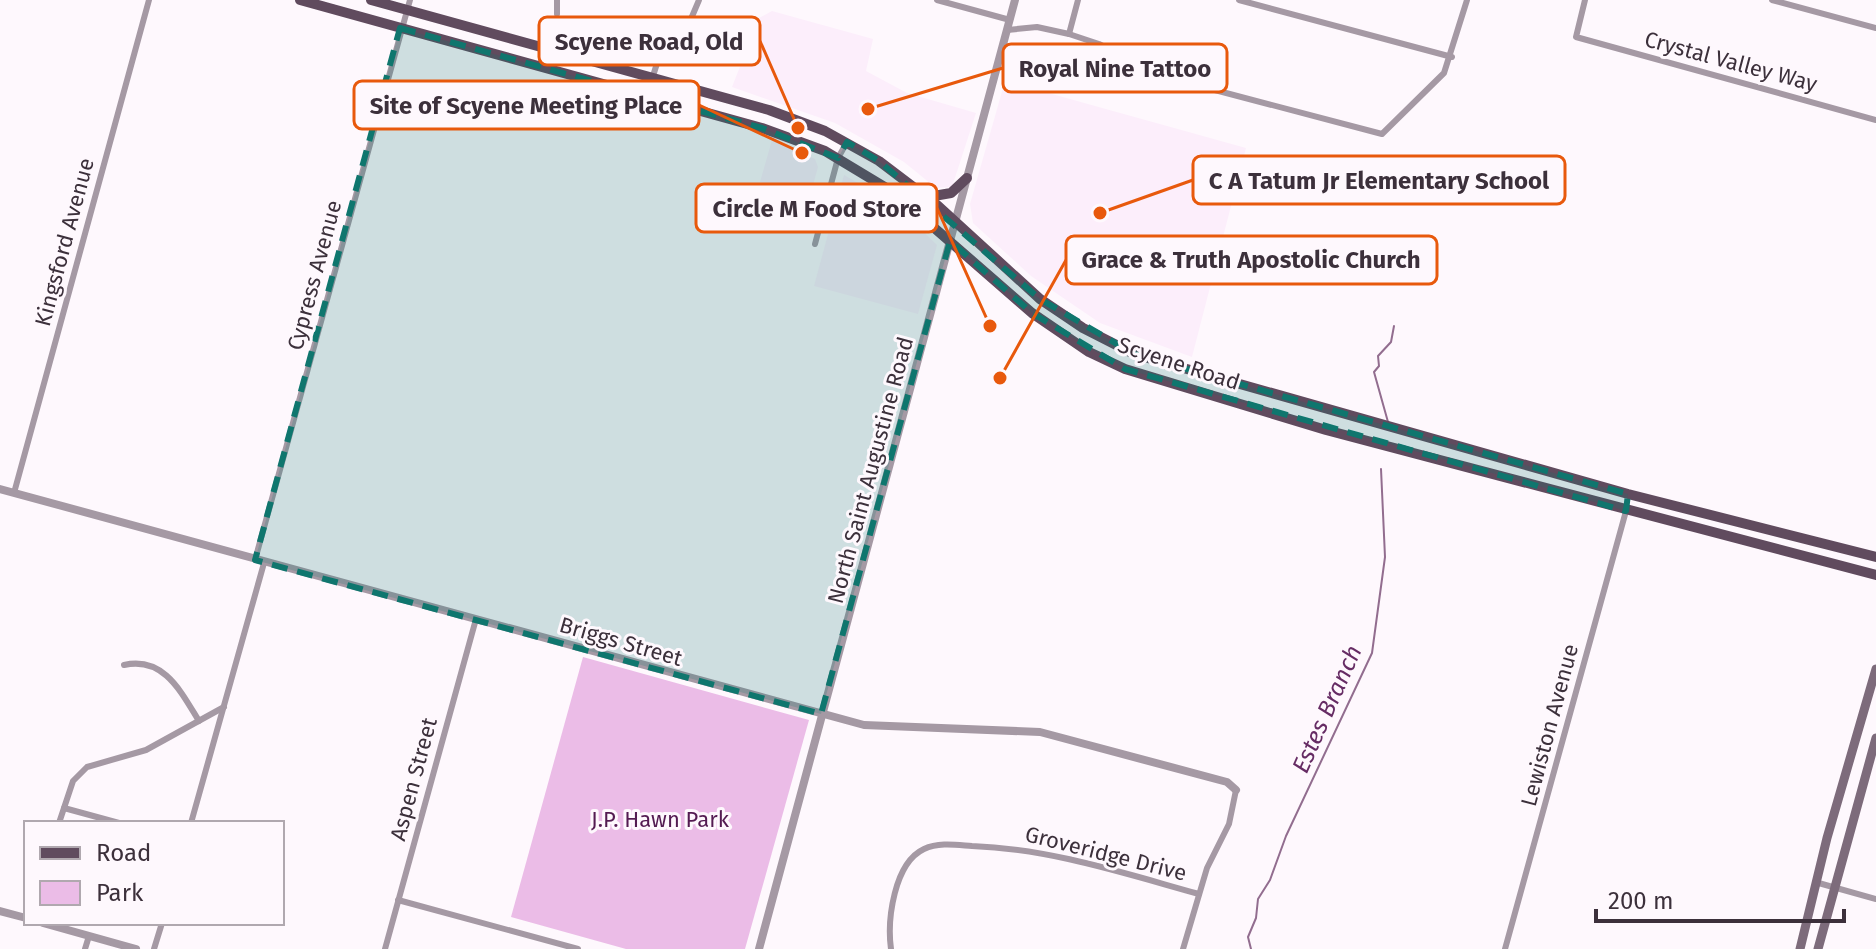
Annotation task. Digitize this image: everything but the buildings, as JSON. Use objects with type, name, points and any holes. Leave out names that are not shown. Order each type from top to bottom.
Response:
[{"type":"main road","name":"Scyene Road","points":[[300,0],[791,137],[838,158],[899,196],[1032,313],[1089,352],[1125,369],[1326,430],[1876,575]]},
{"type":"main road","name":"Scyene Road","points":[[371,0],[409,5],[782,114],[847,142],[928,197],[1040,299],[1083,328],[1134,354],[1641,498],[1876,557]]},
{"type":"main road","points":[[928,197],[951,193],[967,178]]},
{"type":"main road","points":[[1800,949],[1815,882],[1876,669]]},
{"type":"main road","points":[[1818,949],[1832,887],[1876,738]]},
{"type":"street","name":"Kingsford Avenue","points":[[14,493],[149,0]]},
{"type":"street","points":[[557,0],[557,14]]},
{"type":"street","points":[[647,95],[659,57],[688,26],[699,0]]},
{"type":"street","points":[[937,0],[1009,25],[1037,27],[1099,44],[1158,75],[1382,134],[1434,86],[1452,57],[1467,0]]},
{"type":"street","name":"North Saint Augustine Road","points":[[759,949],[1015,0]]},
{"type":"street","points":[[1069,34],[1078,0]]},
{"type":"street","points":[[1239,0],[1452,57]]},
{"type":"street","name":"Crystal Valley Way","points":[[1585,0],[1576,37],[1876,120]]},
{"type":"street","points":[[1772,0],[1876,28]]},
{"type":"street","name":"Cypress Avenue","points":[[192,821],[400,28],[409,5]]},
{"type":"street","points":[[815,244],[838,158],[847,142]]},
{"type":"street","name":"Briggs Street","points":[[0,489],[878,728],[1040,732],[1227,782],[1236,790]]},
{"type":"street","name":"Lewiston Avenue","points":[[1505,949],[1626,511],[1628,494]]},
{"type":"street","points":[[1626,511],[1641,498]]},
{"type":"street","name":"Aspen Street","points":[[385,949],[476,619]]},
{"type":"street","points":[[124,665],[138,662],[159,669],[176,685],[199,721]]},
{"type":"street","points":[[60,821],[73,781],[87,767],[146,750],[224,707]]},
{"type":"street","points":[[1183,949],[1212,854],[1229,824],[1236,790]]},
{"type":"street","points":[[64,808],[112,821]]},
{"type":"street","name":"Groveridge Drive","points":[[891,949],[891,918],[901,877],[916,854],[932,846],[1040,851],[1199,894]]},
{"type":"street","points":[[1815,882],[1876,899]]},
{"type":"street","points":[[398,900],[578,949]]},
{"type":"street","points":[[0,911],[24,917]]},
{"type":"street","points":[[50,925],[136,949]]},
{"type":"street","points":[[154,949],[161,925]]},
{"type":"street","points":[[85,949],[89,936]]},
{"type":"highlighted area","points":[[400,28],[762,128],[838,158],[847,142],[879,161],[1040,299],[1134,354],[1628,494],[1626,511],[1125,369],[1032,313],[950,241],[821,714],[255,560]]},
{"type":"shaded area","points":[[772,11],[873,39],[866,71],[907,93],[976,113],[952,187],[936,188],[904,162],[835,123],[732,87],[759,18]]},
{"type":"shaded area","points":[[1005,81],[1246,148],[1192,357],[1100,323],[1031,276],[973,223],[970,204]]},
{"type":"shaded area","points":[[772,140],[815,159],[818,167],[810,196],[760,182]]},
{"type":"shaded area","points":[[844,175],[893,203],[937,245],[918,314],[814,286]]},
{"type":"green space","name":"J.P. Hawn Park","points":[[583,657],[809,720],[745,949],[626,949],[511,917]]},
{"type":"waterway","name":"Estes Branch","points":[[1388,422],[1374,372],[1379,366],[1378,356],[1391,342],[1394,326]]},
{"type":"waterway","name":"Estes Branch","points":[[1251,949],[1248,937],[1256,918],[1258,899],[1270,880],[1286,836],[1372,653],[1385,557],[1381,469]]},
{"type":"place","name":"Royal Nine Tattoo","points":[[868,109]]},
{"type":"place","name":"Scyene Road, Old","points":[[798,128]]},
{"type":"place","name":"Site of Scyene Meeting Place","points":[[802,153]]},
{"type":"place","name":"C A Tatum Jr Elementary School","points":[[1100,213]]},
{"type":"place","name":"Circle M Food Store","points":[[990,326]]},
{"type":"place","name":"Grace & Truth Apostolic Church","points":[[1000,378]]}]
